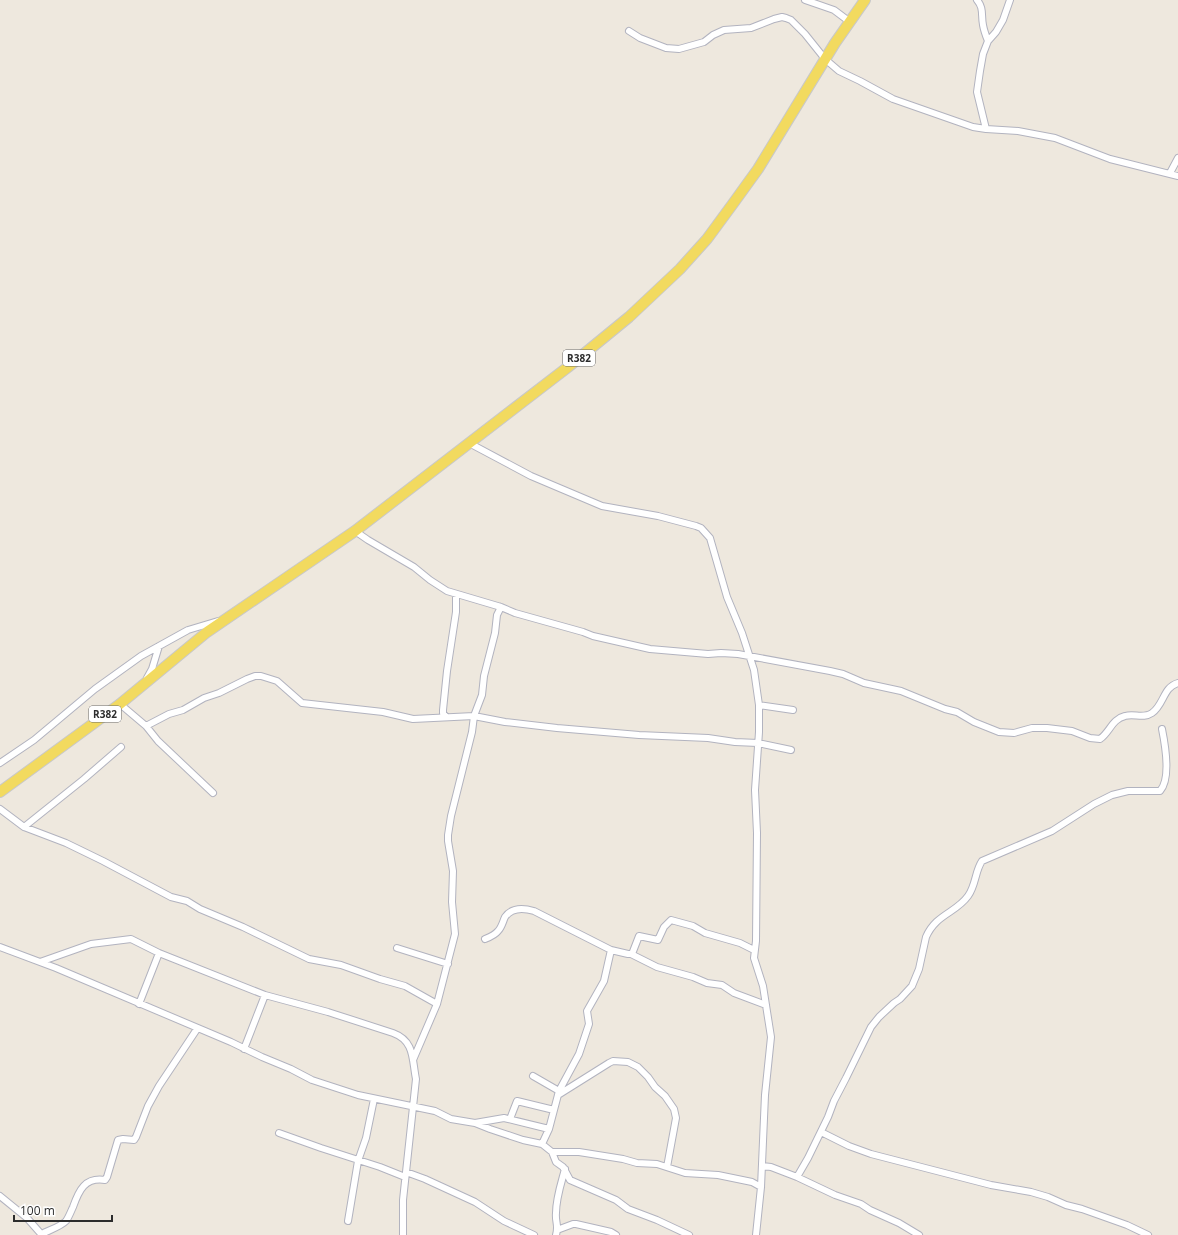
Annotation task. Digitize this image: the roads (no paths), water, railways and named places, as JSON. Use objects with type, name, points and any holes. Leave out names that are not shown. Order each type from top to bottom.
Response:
[{"type":"main road","name":"R382","points":[[0,792],[120,704],[207,632],[355,531],[568,367],[629,317],[680,269],[707,239],[745,187],[835,43],[865,0]]},
{"type":"street","points":[[804,0],[834,10],[850,22]]},
{"type":"street","points":[[976,0],[981,5],[983,11],[983,26],[988,41]]},
{"type":"street","points":[[986,129],[977,92],[983,54],[988,41],[996,32],[1003,20],[1010,0]]},
{"type":"street","points":[[629,31],[640,38],[666,48],[679,49],[704,42],[713,35],[724,30],[752,28],[774,19],[784,17],[791,20],[826,59],[839,71],[893,99],[973,127],[1018,131],[1055,138],[1110,159],[1178,176]]},
{"type":"street","points":[[1170,173],[1178,158]]},
{"type":"street","points":[[469,442],[531,476],[602,506],[658,516],[701,528],[713,544],[727,597],[751,657],[759,705],[755,790],[757,833],[756,941],[754,958],[763,986],[771,1044],[765,1095],[761,1187],[756,1235]]},
{"type":"street","points":[[355,531],[414,567],[447,591],[501,607],[515,613],[593,636],[638,647],[708,654],[732,653],[843,674],[864,683],[902,691],[945,709],[957,712],[974,722],[999,732],[1014,733],[1032,728],[1046,728],[1072,731],[1090,738],[1098,739],[1103,737],[1112,724],[1118,719],[1126,715],[1146,716],[1152,712],[1158,707],[1170,687],[1178,683]]},
{"type":"street","points":[[446,717],[443,710],[456,612],[456,594]]},
{"type":"street","points":[[412,1061],[438,1004],[455,934],[452,902],[453,871],[448,835],[451,816],[472,732],[474,716],[482,695],[484,676],[495,633],[497,615],[501,607]]},
{"type":"street","points":[[0,763],[34,740],[95,689],[141,656],[188,630],[226,619]]},
{"type":"street","points":[[144,685],[152,669],[159,646]]},
{"type":"street","points":[[146,726],[169,714],[182,710],[204,698],[217,694],[255,676],[265,677],[276,681],[302,703],[382,712],[413,719],[474,716],[505,722],[557,728],[639,735],[697,737],[735,742],[758,743],[791,750]]},
{"type":"street","points":[[120,704],[146,726],[158,741],[213,793]]},
{"type":"street","points":[[759,705],[793,710]]},
{"type":"street","points":[[797,1177],[821,1132],[834,1101],[871,1027],[879,1017],[900,999],[912,986],[919,969],[926,937],[930,927],[964,902],[975,883],[982,861],[1052,831],[1094,804],[1112,795],[1123,792],[1160,791],[1166,776],[1167,753],[1162,729]]},
{"type":"street","points":[[24,827],[84,779],[120,746]]},
{"type":"street","points":[[0,809],[24,827],[66,843],[171,897],[187,901],[200,909],[243,927],[309,959],[340,965],[406,986],[438,1004]]},
{"type":"street","points":[[485,939],[498,931],[509,913],[516,909],[527,909],[534,911],[611,950],[631,954],[657,967],[693,977],[707,983],[722,985],[734,993],[766,1005]]},
{"type":"street","points":[[631,954],[639,936],[658,940],[664,926],[671,920],[693,926],[705,933],[740,943],[754,950]]},
{"type":"street","points":[[40,962],[91,944],[126,939],[134,940],[159,953],[265,995],[328,1012],[399,1035],[404,1038],[409,1044],[412,1052],[412,1061],[416,1079],[405,1175],[403,1235]]},
{"type":"street","points":[[0,947],[56,968],[197,1028],[291,1069],[312,1080],[351,1093],[435,1111],[451,1119],[475,1123],[523,1140],[542,1144],[552,1152],[556,1162],[563,1167],[570,1180],[616,1200],[634,1211],[689,1235]]},
{"type":"street","points":[[397,948],[448,964]]},
{"type":"street","points":[[542,1144],[549,1129],[558,1093],[579,1054],[588,1024],[587,1010],[604,981],[611,950]]},
{"type":"street","points":[[139,1004],[159,953]]},
{"type":"street","points":[[244,1049],[265,995]]},
{"type":"street","points":[[0,1196],[27,1218],[42,1235],[65,1221],[76,1198],[86,1184],[92,1180],[104,1180],[107,1177],[118,1140],[132,1140],[136,1137],[148,1106],[159,1086],[197,1028]]},
{"type":"street","points":[[558,1093],[614,1061],[628,1062],[638,1066],[655,1088],[665,1096],[676,1113],[667,1167]]},
{"type":"street","points":[[533,1076],[558,1093]]},
{"type":"street","points":[[348,1221],[358,1161],[366,1138],[374,1098]]},
{"type":"street","points":[[510,1119],[516,1101],[554,1110]]},
{"type":"street","points":[[475,1123],[501,1118],[549,1129]]},
{"type":"street","points":[[821,1132],[849,1146],[871,1154],[991,1185],[1031,1192],[1127,1225],[1148,1235]]},
{"type":"street","points":[[279,1133],[358,1161],[424,1179],[475,1202],[504,1221],[534,1235]]},
{"type":"street","points":[[552,1152],[579,1152],[623,1159],[637,1163],[657,1164],[685,1173],[714,1174],[752,1182],[761,1187]]},
{"type":"street","points":[[762,1166],[771,1167],[797,1177],[835,1195],[861,1204],[919,1235]]},
{"type":"street","points":[[557,1232],[558,1226],[556,1214],[559,1188],[565,1170]]},
{"type":"street","points":[[557,1232],[576,1224],[612,1232],[616,1235]]}]
